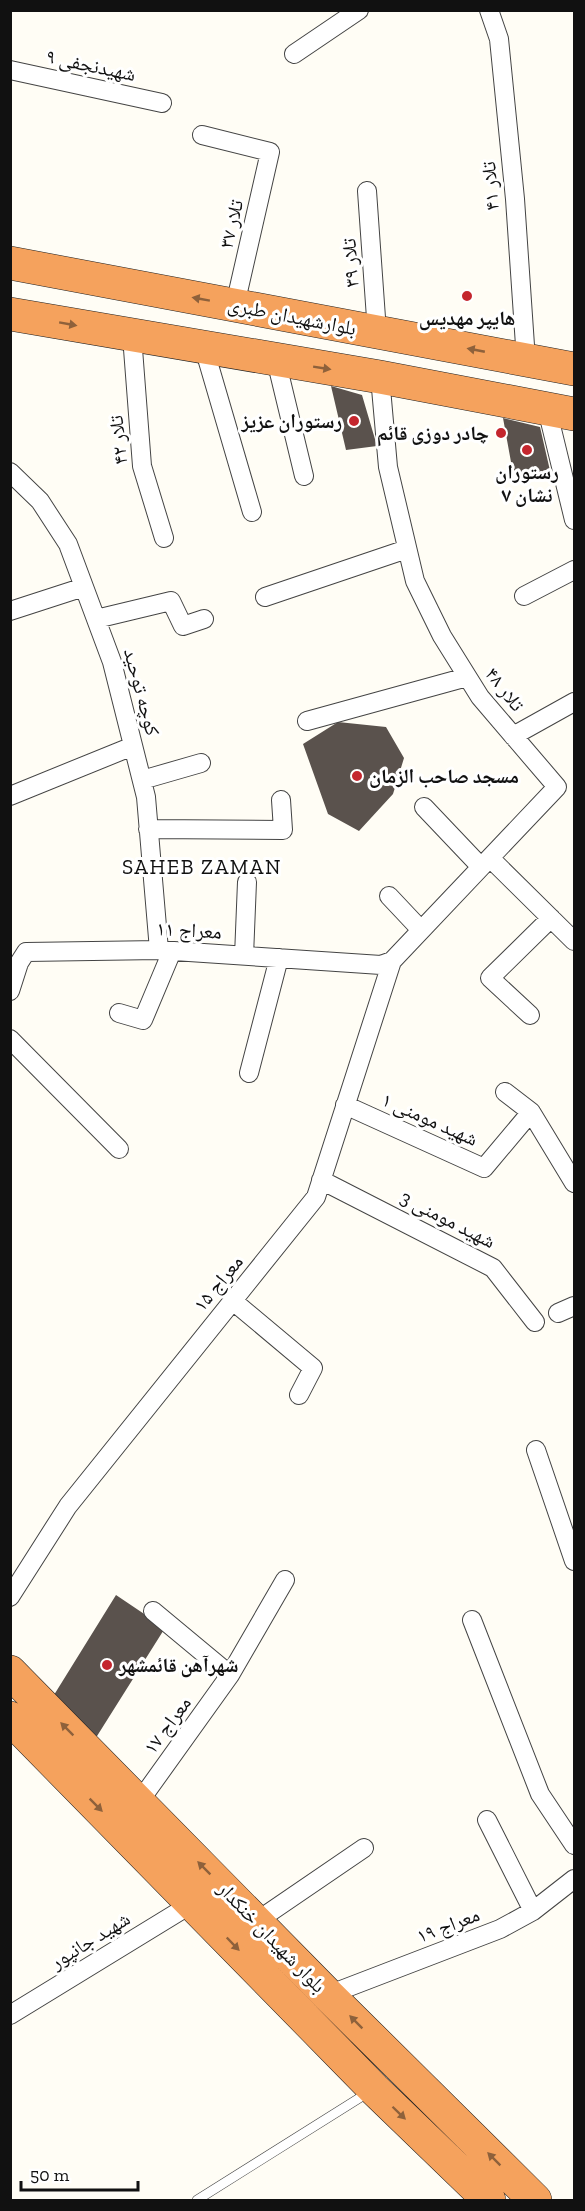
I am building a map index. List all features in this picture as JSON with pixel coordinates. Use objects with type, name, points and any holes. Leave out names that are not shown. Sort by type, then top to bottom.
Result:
[{"type":"highway","name":"بلوارشهیدان طبری","points":[[10,263],[574,369]]},
{"type":"highway","points":[[10,314],[380,377],[561,412]]},
{"type":"highway","name":"بلوار شهیدان خنکدار","points":[[10,1672],[328,1995],[535,2200]]},
{"type":"highway","name":"بلوار شهیدان خنکدار","points":[[10,1718],[374,2089],[489,2200]]},
{"type":"street","points":[[294,54],[359,10]]},
{"type":"street","name":"تلار ۴۱","points":[[489,10],[499,39],[526,360]]},
{"type":"street","name":"شهیدنجفی ۹","points":[[10,70],[162,103]]},
{"type":"street","name":"تلار ۳۷","points":[[202,135],[270,152],[235,305]]},
{"type":"street","name":"تلار ۳۹","points":[[367,191],[377,332]]},
{"type":"street","name":"تلار ۴۲","points":[[132,336],[142,466],[164,538]]},
{"type":"street","points":[[204,348],[252,512]]},
{"type":"street","points":[[276,360],[304,476]]},
{"type":"street","name":"تلار ۴۸","points":[[380,377],[388,467],[415,581],[442,636],[480,697],[557,787],[392,961]]},
{"type":"street","points":[[561,412],[574,520]]},
{"type":"street","name":"کوچه توحید","points":[[10,472],[40,501],[68,544],[112,663],[146,797],[148,829],[165,950]]},
{"type":"street","points":[[265,597],[407,549]]},
{"type":"street","points":[[524,596],[574,570]]},
{"type":"street","points":[[10,611],[84,587]]},
{"type":"street","points":[[96,619],[171,601],[183,626],[204,619]]},
{"type":"street","points":[[307,722],[468,677]]},
{"type":"street","points":[[513,736],[574,702]]},
{"type":"street","points":[[10,796],[133,746]]},
{"type":"street","points":[[142,780],[201,763]]},
{"type":"street","points":[[148,829],[283,830],[281,800]]},
{"type":"street","points":[[424,807],[574,942]]},
{"type":"street","points":[[244,956],[247,882]]},
{"type":"street","points":[[389,896],[421,930]]},
{"type":"street","points":[[530,1015],[490,978],[550,918]]},
{"type":"street","points":[[119,1013],[143,1020],[165,950]]},
{"type":"street","name":"معراج ۱۱","points":[[10,991],[19,963],[26,952],[165,950],[381,965],[392,961]]},
{"type":"street","points":[[249,1073],[279,958]]},
{"type":"street","name":"معراج ۱۵","points":[[10,1598],[68,1506],[316,1197],[392,961]]},
{"type":"street","points":[[10,1039],[119,1149]]},
{"type":"street","points":[[506,1092],[531,1112],[574,1183]]},
{"type":"street","name":"شهید مومنی ۱","points":[[345,1105],[484,1168],[531,1112]]},
{"type":"street","name":"شهید مومنی 3","points":[[321,1180],[493,1268],[535,1322]]},
{"type":"street","points":[[233,1300],[313,1368],[300,1395]]},
{"type":"street","points":[[536,1450],[574,1561]]},
{"type":"street","name":"معراج ۱۷","points":[[140,1802],[230,1675],[285,1580]]},
{"type":"street","points":[[153,1611],[230,1675]]},
{"type":"street","points":[[472,1620],[540,1794],[574,1845]]},
{"type":"street","points":[[487,1820],[532,1911]]},
{"type":"street","points":[[257,1922],[364,1848]]},
{"type":"street","name":"معراج ۱۹","points":[[328,1995],[500,1929],[532,1911],[574,1879]]},
{"type":"street","name":"شهید جانپور","points":[[10,2015],[193,1903]]},
{"type":"lane","points":[[197,2200],[374,2089]]},
{"type":"building","name":"رستوران عزیز","points":[[331,386],[362,395],[377,446],[346,450]]},
{"type":"building","name":"رستوران ۷ نشان","points":[[503,418],[540,427],[551,475],[513,473]]},
{"type":"building","name":"مسجد صاحب الزمان","points":[[338,722],[386,727],[404,758],[393,794],[359,831],[328,814],[303,744]]},
{"type":"building","name":"شهرآهن قائمشهر","points":[[116,1595],[165,1628],[92,1744],[49,1703]]},
{"type":"place","name":"هایپر مهدیس","points":[[467,296]]},
{"type":"place","name":"رستوران عزیز","points":[[354,421]]},
{"type":"place","name":"چادر دوزی قائم","points":[[501,433]]},
{"type":"place","name":"رستوران ۷ نشان","points":[[527,450]]},
{"type":"place","name":"مسجد صاحب الزمان","points":[[357,776]]},
{"type":"place","name":"شهرآهن قائمشهر","points":[[107,1665]]},
{"type":"district","name":"SAHEB ZAMAN","points":[[202,867]]}]
